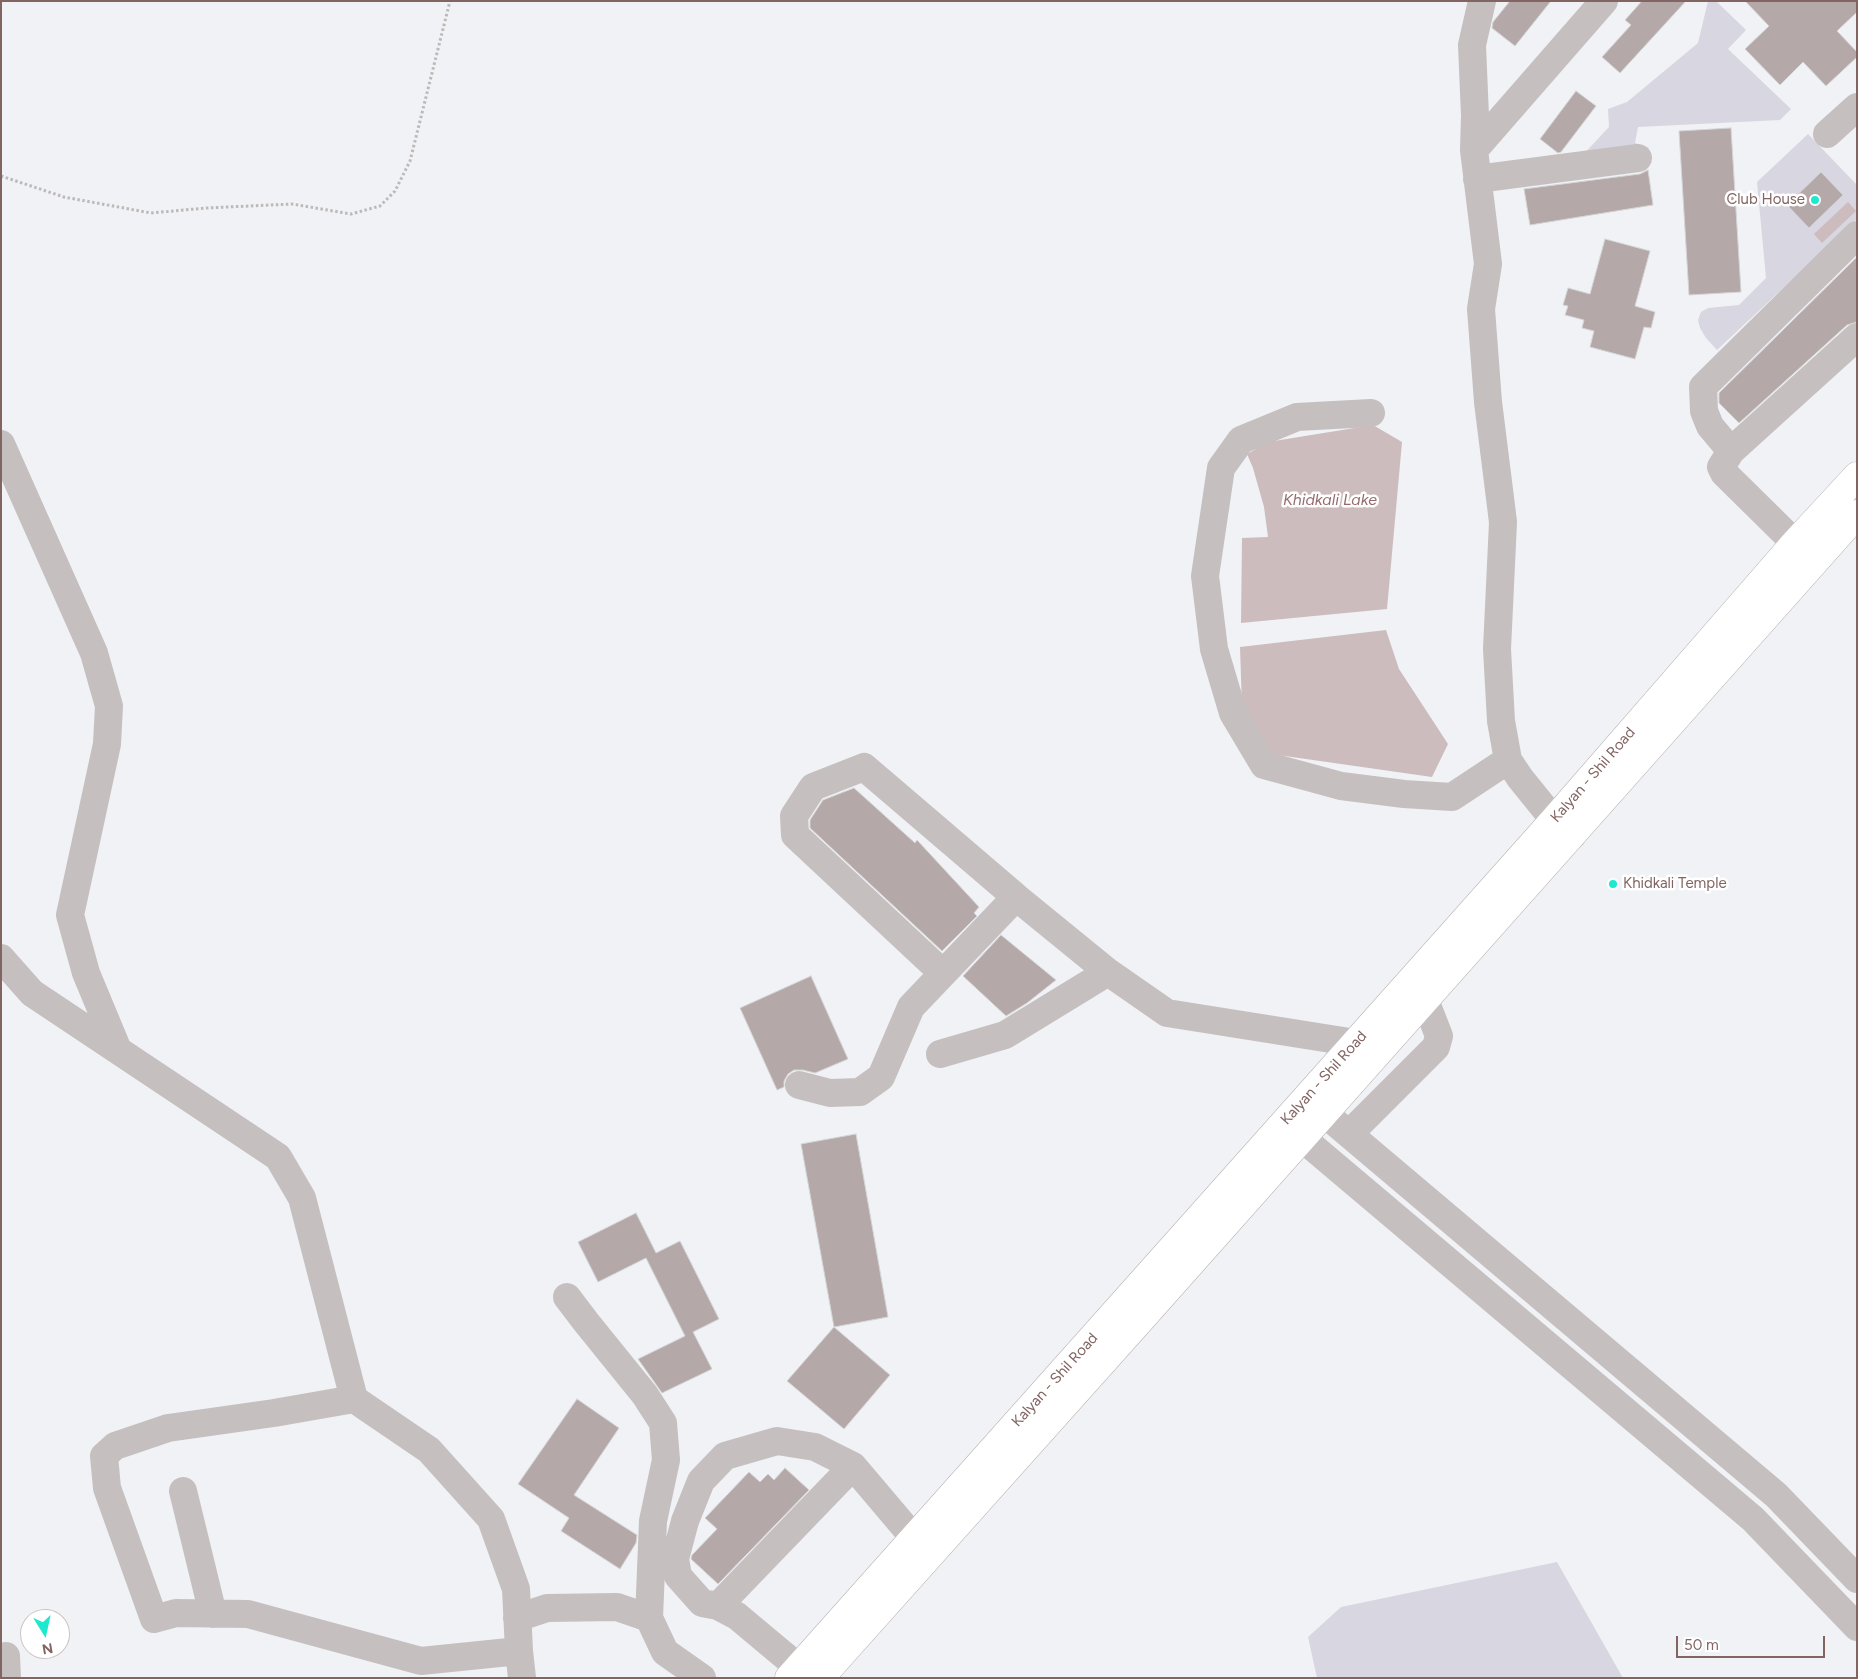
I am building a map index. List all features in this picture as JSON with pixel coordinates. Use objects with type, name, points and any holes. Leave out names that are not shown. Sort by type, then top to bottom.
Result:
[{"type":"main road","name":"Kalyan - Shil Road","points":[[803,1674],[1302,1138],[1425,1000],[1795,544],[1857,476]]},
{"type":"main road","name":"Kalyan - Shil Road","points":[[803,1674],[914,1538],[1356,1042],[1563,828],[1857,514]]},
{"type":"street","points":[[1482,1],[1472,45],[1475,116],[1474,150],[1488,264],[1480,309],[1488,402],[1502,522],[1497,650],[1501,721],[1508,760],[1520,778],[1563,828]]},
{"type":"street","points":[[1474,150],[1604,1]]},
{"type":"street","points":[[1827,134],[1857,107]]},
{"type":"street","points":[[1477,179],[1638,158]]},
{"type":"street","points":[[1731,451],[1710,426],[1704,411],[1703,387],[1857,235]]},
{"type":"street","points":[[1795,544],[1724,473],[1721,467],[1731,451],[1857,337]]},
{"type":"street","points":[[1371,413],[1298,417],[1241,440],[1221,468],[1205,576],[1214,649],[1233,713],[1264,766],[1341,786],[1404,794],[1452,797],[1508,760]]},
{"type":"street","points":[[1,444],[94,653],[109,706],[107,744],[70,915],[86,973],[118,1050]]},
{"type":"street","points":[[932,963],[795,835],[794,816],[813,787],[864,767],[1016,897],[1108,972],[1167,1013],[1356,1042]]},
{"type":"street","points":[[799,1085],[830,1093],[860,1092],[882,1077],[911,1007],[1016,897]]},
{"type":"street","points":[[1,958],[32,993],[278,1157],[302,1198],[354,1399],[429,1450],[491,1519],[516,1589],[522,1678]]},
{"type":"street","points":[[940,1054],[1005,1035],[1108,972]]},
{"type":"street","points":[[1349,1134],[1436,1047],[1439,1036],[1425,1000]]},
{"type":"street","points":[[1324,1114],[1776,1494],[1857,1579]]},
{"type":"street","points":[[1302,1138],[1754,1518],[1857,1627]]},
{"type":"street","points":[[568,1297],[645,1395],[663,1423],[666,1460],[652,1520],[649,1618],[665,1652],[702,1678]]},
{"type":"street","points":[[354,1399],[274,1413],[168,1428],[115,1446],[104,1456],[107,1488],[154,1619],[176,1614],[248,1614],[422,1669],[519,1651]]},
{"type":"street","points":[[803,1674],[737,1616],[718,1606],[702,1603],[678,1576],[675,1558],[685,1521],[701,1481],[726,1456],[777,1440],[816,1447],[853,1466],[914,1538]]},
{"type":"street","points":[[718,1606],[853,1466]]},
{"type":"street","points":[[183,1491],[213,1614]]},
{"type":"street","points":[[1754,1518],[1776,1494]]},
{"type":"street","points":[[517,1618],[547,1608],[617,1607],[649,1618]]},
{"type":"path","points":[[1,176],[64,197],[151,213],[292,204],[351,214],[380,206],[395,191],[410,161],[450,1]]},
{"type":"shaded area","points":[[1708,1],[1716,1],[1746,30],[1728,49],[1791,109],[1780,120],[1638,127],[1635,143],[1650,148],[1579,159],[1609,127],[1608,109],[1627,102],[1698,43]]},
{"type":"shaded area","points":[[1808,134],[1857,185],[1857,219],[1717,350],[1700,328],[1698,320],[1701,312],[1708,308],[1739,305],[1766,278],[1757,182]]},
{"type":"shaded area","points":[[1557,1562],[1623,1678],[1317,1678],[1308,1637],[1341,1607]]},
{"type":"water","points":[[1848,202],[1856,211],[1822,243],[1814,234]]},
{"type":"water","name":"Khidkali Lake","points":[[1373,425],[1402,442],[1387,609],[1241,623],[1242,538],[1268,537],[1264,507],[1247,454],[1268,442]]},
{"type":"water","points":[[1386,630],[1399,669],[1448,744],[1432,777],[1271,754],[1242,708],[1240,647]]},
{"type":"building","points":[[1510,1],[1551,1],[1515,46],[1492,28],[1493,22]]},
{"type":"building","points":[[1642,1],[1686,1],[1620,73],[1602,57],[1631,25],[1625,20]]},
{"type":"building","points":[[1745,1],[1857,1],[1857,12],[1837,31],[1857,52],[1857,57],[1826,86],[1803,62],[1780,85],[1745,49],[1769,26]]},
{"type":"building","points":[[1576,91],[1596,106],[1561,152],[1558,153],[1540,139]]},
{"type":"building","points":[[1731,128],[1741,292],[1689,295],[1679,131]]},
{"type":"building","points":[[1648,170],[1653,205],[1530,225],[1524,189],[1640,174]]},
{"type":"building","name":"Club House","points":[[1821,172],[1843,195],[1809,228],[1787,205]]},
{"type":"building","points":[[1605,239],[1650,251],[1635,306],[1655,312],[1651,328],[1644,327],[1635,359],[1590,347],[1594,331],[1582,328],[1584,320],[1565,315],[1568,306],[1563,305],[1568,288],[1590,294]]},
{"type":"building","points":[[1857,257],[1857,322],[1847,325],[1739,423],[1719,403],[1719,393]]},
{"type":"building","points":[[854,788],[915,843],[917,840],[979,907],[974,913],[977,916],[942,951],[810,828],[810,820],[823,800]]},
{"type":"building","points":[[1001,935],[1056,980],[1027,1003],[1006,1016],[963,976]]},
{"type":"building","points":[[811,976],[848,1059],[815,1073],[794,1070],[788,1074],[784,1081],[784,1087],[777,1090],[740,1008]]},
{"type":"building","points":[[856,1134],[888,1317],[834,1327],[801,1144]]},
{"type":"building","points":[[636,1213],[656,1253],[680,1241],[719,1319],[693,1332],[712,1369],[662,1393],[638,1359],[685,1336],[646,1258],[598,1282],[578,1242]]},
{"type":"building","points":[[834,1327],[890,1375],[844,1429],[787,1381]]},
{"type":"building","points":[[577,1399],[619,1428],[574,1495],[637,1535],[636,1543],[620,1569],[561,1531],[569,1518],[518,1484]]},
{"type":"building","points":[[785,1468],[809,1490],[718,1584],[691,1559],[692,1555],[717,1529],[705,1518],[749,1472],[760,1482],[768,1474],[774,1480]]},
{"type":"place","name":"Club House","points":[[1815,200]]},
{"type":"place","name":"Khidkali Temple","points":[[1613,884]]}]
